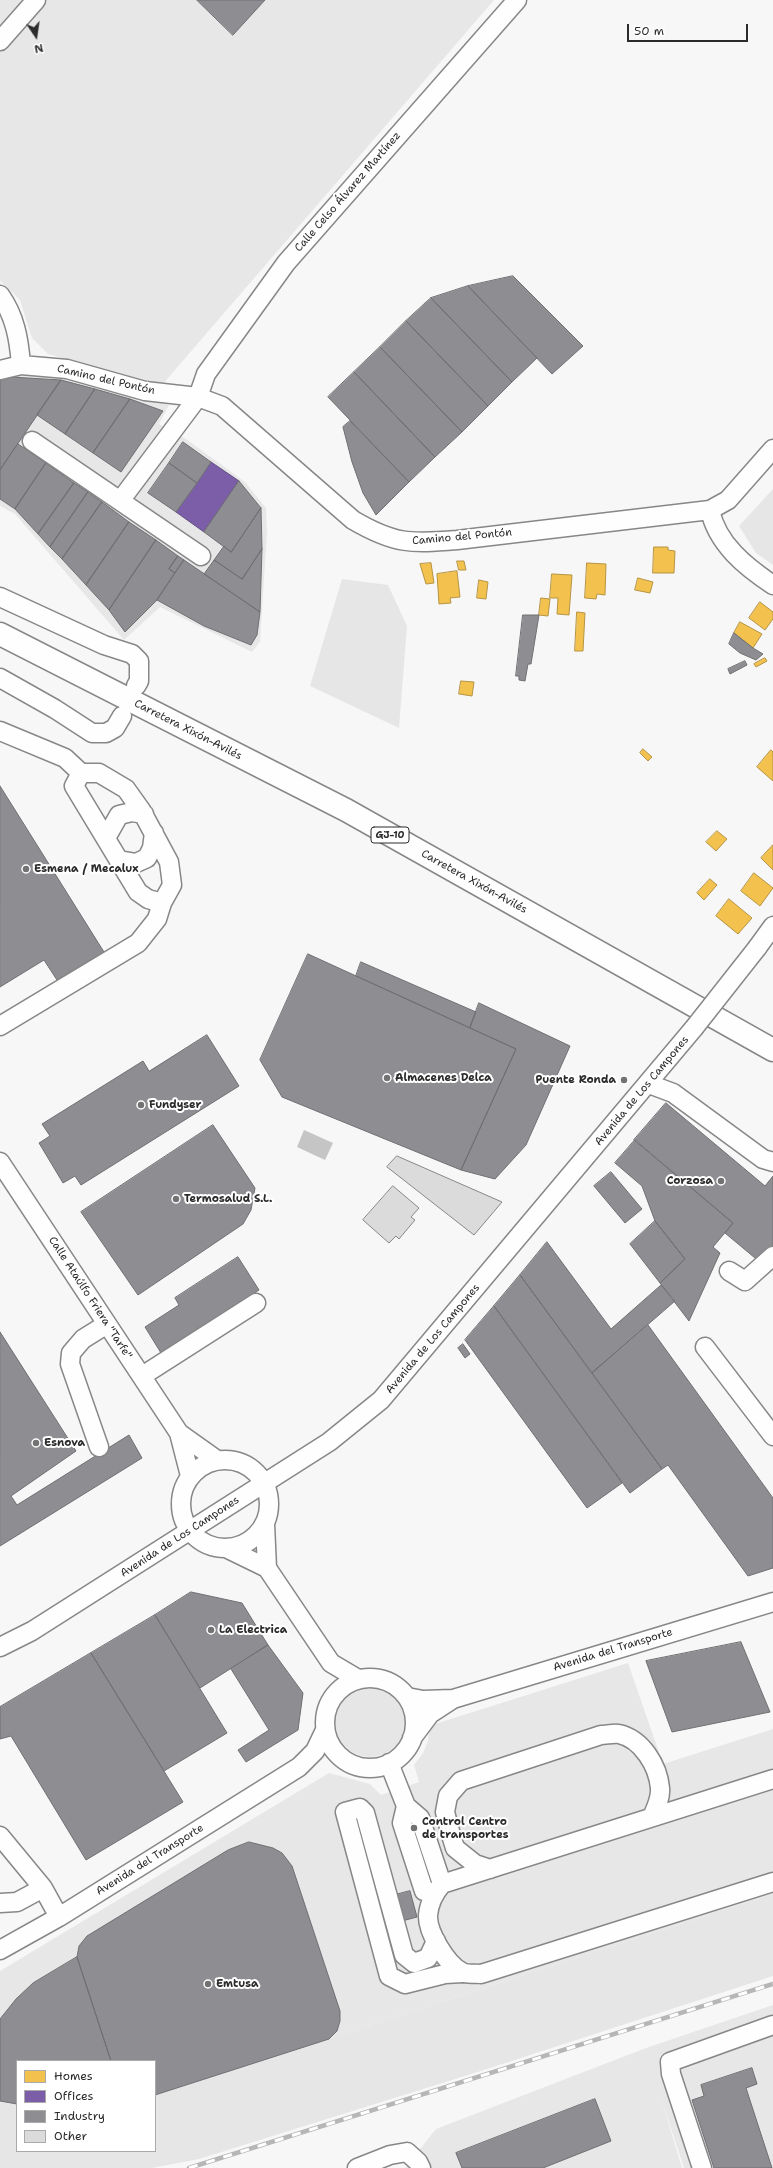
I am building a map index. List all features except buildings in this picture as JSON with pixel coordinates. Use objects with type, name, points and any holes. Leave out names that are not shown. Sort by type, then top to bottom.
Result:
[{"type":"highway","name":"Carretera Xixón-Avilés","points":[[0,634],[346,810],[773,1050]]},
{"type":"street","points":[[0,41],[36,0]]},
{"type":"street","name":"Calle Celso Álvarez Martínez","points":[[120,501],[198,397],[206,374],[286,262],[517,0]]},
{"type":"street","points":[[0,295],[10,309],[17,332],[21,364],[0,370]]},
{"type":"street","name":"Camino del Pontón","points":[[21,364],[67,369],[145,391],[198,397],[222,406],[352,520],[376,534],[402,542],[457,540],[710,510]]},
{"type":"street","points":[[32,441],[202,556]]},
{"type":"street","points":[[773,449],[728,500],[710,510],[713,525],[725,545],[773,586]]},
{"type":"street","points":[[0,597],[104,645],[132,654],[139,661],[139,681],[136,686]]},
{"type":"street","points":[[0,678],[55,709],[92,733],[106,733],[115,728],[122,716]]},
{"type":"street","points":[[0,731],[65,758],[82,773],[99,773],[126,789],[144,814],[169,862],[172,885],[162,903],[157,920],[138,943],[0,1026]]},
{"type":"street","points":[[82,773],[74,786],[138,892],[148,899],[162,903]]},
{"type":"street","points":[[106,838],[119,815],[132,812],[144,814]]},
{"type":"street","points":[[119,860],[136,863],[147,858],[152,848],[154,833]]},
{"type":"street","name":"Avenida de Los Campones","points":[[0,1647],[32,1631],[329,1442],[381,1400],[649,1084],[773,926]]},
{"type":"street","points":[[649,1084],[673,1093],[763,1159],[773,1162]]},
{"type":"street","name":"Calle Ataúlfo Friera \"Tarfe\"","points":[[0,1162],[179,1433],[190,1476]]},
{"type":"street","points":[[728,1271],[745,1281],[773,1256]]},
{"type":"street","points":[[142,1376],[256,1303]]},
{"type":"street","points":[[99,1447],[70,1364],[71,1353],[83,1339],[107,1324]]},
{"type":"street","points":[[705,1347],[773,1436]]},
{"type":"street","name":"Calle Ataúlfo Friera \"Tarfe\"","points":[[179,1433],[217,1460]]},
{"type":"street","points":[[267,1568],[265,1524],[269,1510],[269,1496],[264,1482],[256,1471],[244,1464],[231,1460],[217,1460],[207,1463],[190,1476],[183,1489],[180,1503],[182,1518],[189,1531],[200,1541],[213,1547],[228,1549],[267,1568],[331,1663],[358,1680]]},
{"type":"street","points":[[228,1549],[243,1545],[255,1537],[265,1524]]},
{"type":"street","name":"Avenida del Transporte","points":[[453,1699],[773,1602]]},
{"type":"street","points":[[331,1663],[333,1696],[325,1718],[325,1730],[334,1750],[341,1757],[352,1764],[364,1767],[377,1767],[389,1763],[406,1748],[430,1714],[453,1699]]},
{"type":"street","points":[[333,1696],[344,1686],[358,1680],[371,1678],[385,1680],[397,1687],[407,1697],[413,1710],[415,1724],[412,1738]]},
{"type":"street","points":[[407,1697],[423,1700],[453,1699]]},
{"type":"street","points":[[299,1767],[315,1751],[325,1730]]},
{"type":"street","points":[[490,1869],[475,1864],[455,1848],[445,1812],[448,1796],[461,1781],[601,1735],[620,1734],[638,1744],[648,1755],[660,1788],[658,1804],[652,1817]]},
{"type":"street","points":[[299,1767],[341,1757]]},
{"type":"street","points":[[389,1763],[406,1806],[402,1823],[424,1891],[438,1888],[490,1869],[773,1779]]},
{"type":"street","name":"Avenida del Transporte","points":[[0,1950],[59,1916],[299,1767]]},
{"type":"street","points":[[436,1941],[428,1958],[414,1963],[404,1955],[365,1813],[360,1808],[345,1812],[389,1976],[405,1984],[445,1974],[481,1974],[773,1882]]},
{"type":"street","points":[[0,1836],[43,1888],[59,1916]]},
{"type":"street","points":[[0,1903],[17,1902],[43,1888]]},
{"type":"street","points":[[438,1888],[428,1915],[436,1941],[449,1963],[463,1973]]},
{"type":"street","points":[[702,2168],[671,2074],[670,2062],[773,2025]]},
{"type":"street","points":[[358,2168],[390,2154],[407,2152],[418,2162],[421,2168]]},
{"type":"shaded area","points":[[0,0],[494,0],[162,385],[48,354],[32,338],[20,300],[0,281]]},
{"type":"shaded area","points":[[19,374],[64,378],[169,405],[159,424],[186,439],[245,482],[266,508],[267,532],[260,642],[252,652],[160,607],[124,640],[15,514],[0,506],[0,376]]},
{"type":"shaded area","points":[[773,489],[773,565],[756,553],[739,526]]},
{"type":"shaded area","points":[[342,579],[388,585],[407,626],[399,728],[310,686]]},
{"type":"shaded area","points":[[304,1130],[333,1143],[325,1160],[297,1147]]},
{"type":"shaded area","points":[[628,1663],[663,1764],[773,1729],[773,1894],[156,2095],[156,2060],[16,2060],[16,2104],[0,2101],[0,1971],[329,1773],[370,1784],[381,1795],[419,1782],[414,1765],[423,1753],[428,1741],[429,1730],[435,1724]]},
{"type":"shaded area","points":[[363,1687],[377,1687],[390,1693],[399,1702],[403,1708],[405,1722],[403,1736],[395,1747],[384,1755],[377,1757],[363,1757],[356,1755],[345,1747],[337,1736],[335,1729],[335,1715],[337,1708],[345,1697],[356,1689]]},
{"type":"shaded area","points":[[773,1894],[773,1976],[484,2070],[199,2159],[152,2168],[0,2168],[0,2101],[16,2104],[16,2152],[156,2152],[156,2095]]},
{"type":"shaded area","points":[[773,2005],[773,2168],[684,2168],[661,2098],[682,2168],[405,2168],[436,2129],[646,2048]]},
{"type":"railway","points":[[189,2168],[773,1984]]},
{"type":"place","name":"Esmena / Mecalux","points":[[26,869]]},
{"type":"place","name":"Almacenes Delca","points":[[387,1078]]},
{"type":"place","name":"Puente Ronda","points":[[624,1080]]},
{"type":"place","name":"Fundyser","points":[[141,1105]]},
{"type":"place","name":"Corzosa","points":[[721,1181]]},
{"type":"place","name":"Termosalud S.L.","points":[[176,1199]]},
{"type":"place","name":"Esnova","points":[[36,1443]]},
{"type":"place","name":"La Electrica","points":[[211,1630]]},
{"type":"place","name":"Control Centro de transportes","points":[[414,1828]]},
{"type":"place","name":"Emtusa","points":[[208,1984]]}]
